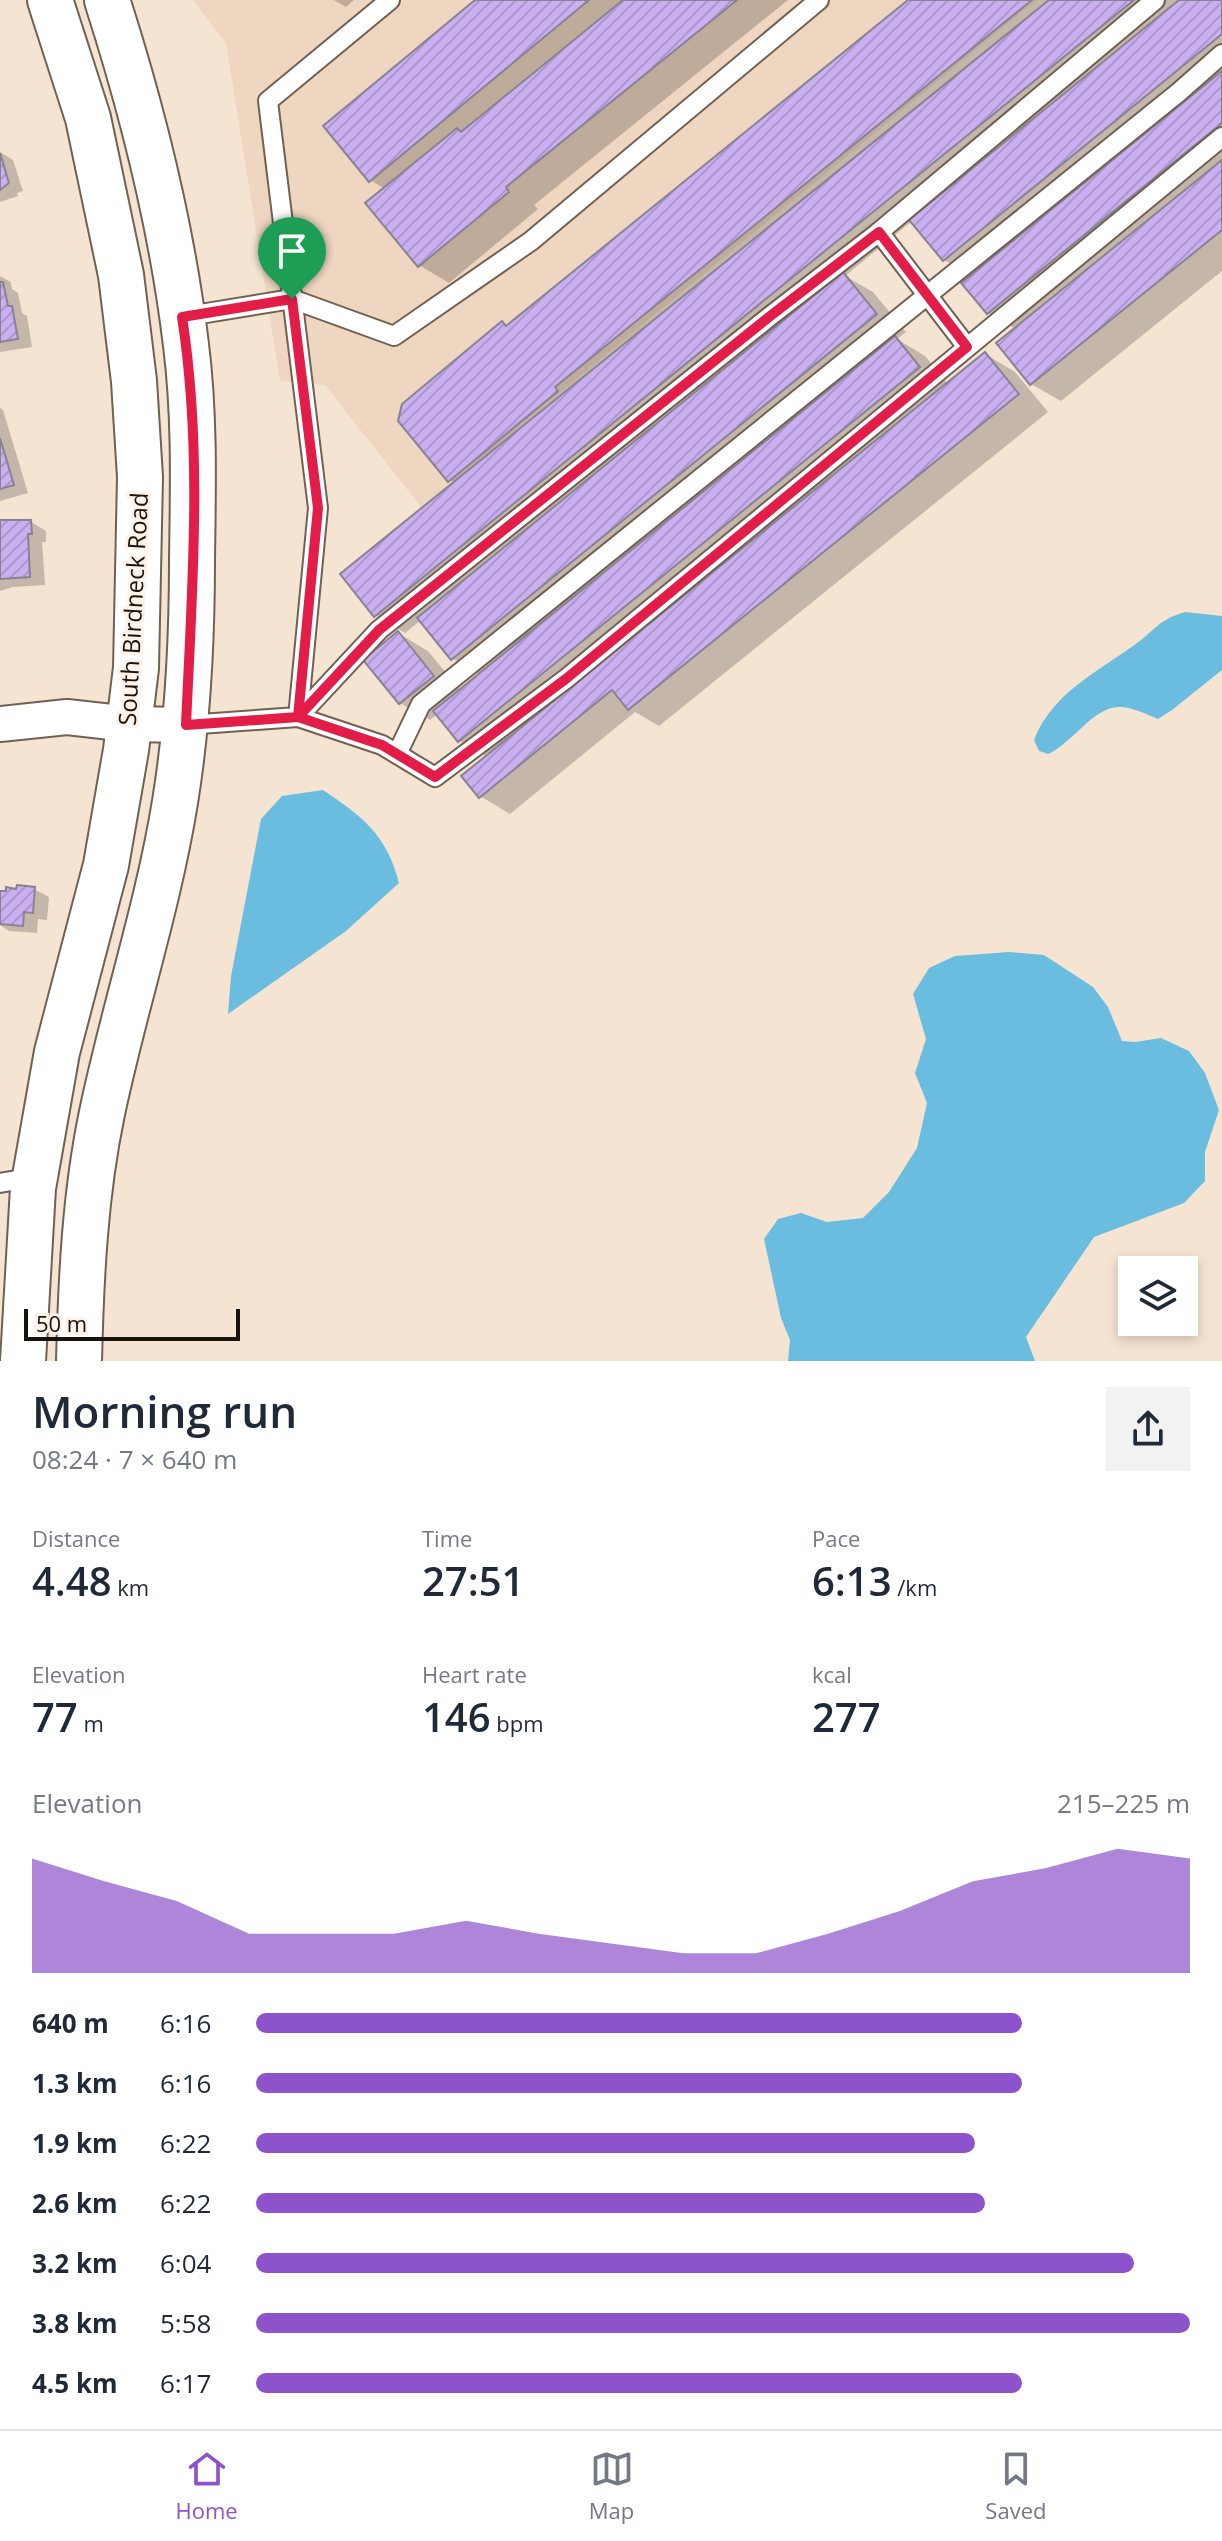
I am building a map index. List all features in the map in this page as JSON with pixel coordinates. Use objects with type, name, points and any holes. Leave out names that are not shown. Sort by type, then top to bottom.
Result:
[{"type":"main road","name":"South Birdneck Road","points":[[23,1361],[18,1180],[57,1052],[106,865],[119,800],[136,668],[140,493],[134,381],[121,275],[91,133],[50,0]]},
{"type":"main road","points":[[79,1361],[84,1250],[102,1113],[153,911],[175,804],[186,725],[192,587],[191,404],[182,317],[160,195],[131,79],[107,0]]},
{"type":"street","points":[[0,724],[67,717],[129,724],[186,725]]},
{"type":"lane","points":[[298,717],[318,508],[268,101],[390,0]]},
{"type":"lane","points":[[182,317],[292,299],[394,336],[531,241],[819,0]]},
{"type":"lane","points":[[298,717],[379,630],[879,232],[1155,0]]},
{"type":"lane","points":[[397,754],[421,704],[1179,92],[1222,54]]},
{"type":"lane","points":[[186,725],[298,717],[382,745],[435,777],[567,678],[1222,137]]},
{"type":"lane","points":[[879,232],[967,347]]},
{"type":"shaded area","points":[[193,0],[1036,0],[421,507],[325,385],[280,381],[226,43]]},
{"type":"water","points":[[1185,612],[1222,616],[1222,670],[1158,719],[1131,709],[1111,708],[1092,718],[1057,749],[1048,754],[1039,751],[1034,740],[1051,710],[1063,698],[1162,622]]},
{"type":"water","points":[[323,790],[361,818],[380,839],[399,883],[346,931],[228,1014],[231,976],[261,819],[282,796]]},
{"type":"water","points":[[1009,952],[1044,955],[1093,987],[1108,1007],[1122,1041],[1161,1038],[1189,1051],[1205,1073],[1219,1110],[1205,1152],[1205,1181],[1184,1203],[1094,1237],[1026,1337],[1035,1361],[788,1361],[790,1340],[781,1318],[764,1239],[778,1219],[801,1213],[827,1222],[863,1218],[889,1192],[917,1148],[927,1103],[915,1073],[926,1039],[913,994],[929,968],[955,956]]},
{"type":"building","points":[[475,0],[589,0],[369,182],[323,126]]},
{"type":"building","points":[[623,0],[737,0],[506,187],[509,192],[418,267],[365,203],[457,128],[461,132]]},
{"type":"building","points":[[908,0],[1032,0],[555,387],[558,391],[448,482],[398,421],[402,404],[502,321],[506,326]]},
{"type":"building","points":[[1049,0],[1134,0],[374,617],[340,574]]},
{"type":"building","points":[[1179,0],[1222,0],[1222,34],[943,261],[909,220]]},
{"type":"building","points":[[1222,71],[1222,123],[987,314],[961,283]]},
{"type":"building","points":[[0,153],[9,183],[0,190]]},
{"type":"building","points":[[1222,160],[1222,230],[1030,385],[996,343]]},
{"type":"building","points":[[843,272],[877,314],[451,660],[417,618]]},
{"type":"building","points":[[0,282],[3,282],[8,306],[12,306],[18,339],[0,342]]},
{"type":"building","points":[[895,336],[920,367],[458,742],[433,711]]},
{"type":"building","points":[[985,352],[1019,394],[628,710],[612,690],[479,798],[461,776]]},
{"type":"building","points":[[0,438],[14,485],[0,489]]},
{"type":"building","points":[[0,520],[31,520],[32,534],[28,534],[30,577],[0,579]]},
{"type":"building","points":[[398,631],[434,676],[399,704],[363,660]]},
{"type":"building","points":[[17,885],[35,887],[33,913],[24,912],[23,926],[0,924],[0,891],[6,891],[6,887],[16,889]]},
{"type":"route","points":[[292,299],[182,317],[191,404],[193,472],[186,725],[298,717],[379,630],[879,232],[967,347],[567,678],[435,777],[382,745],[298,717],[318,508],[292,299]]}]
